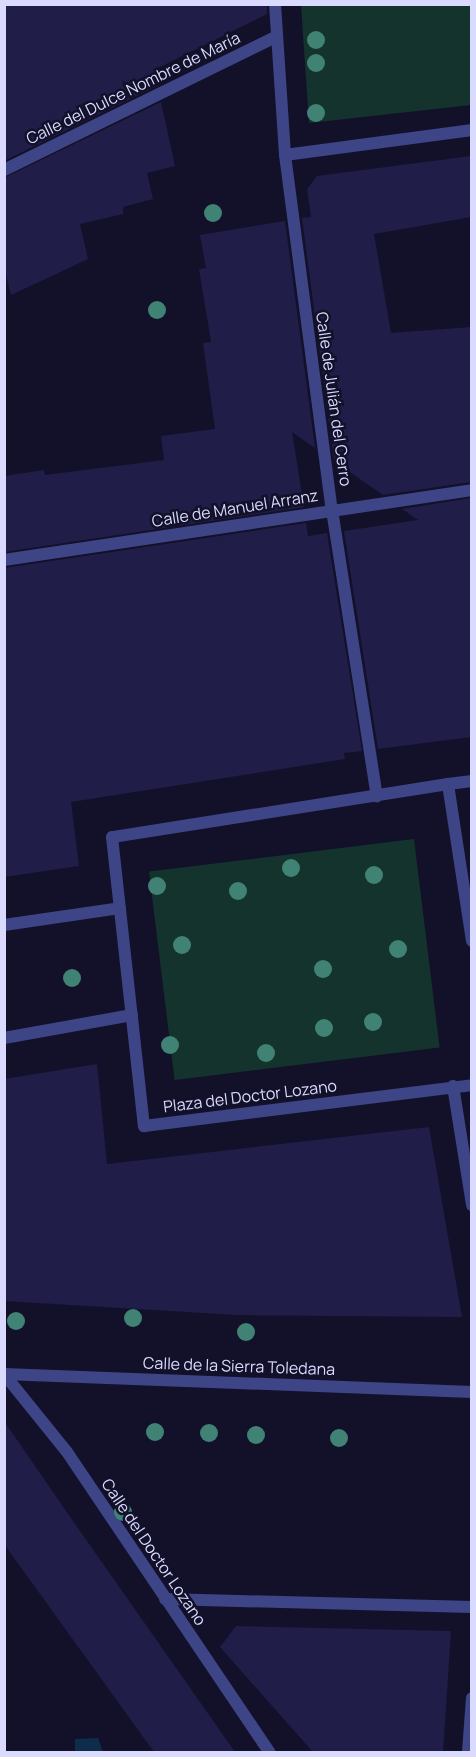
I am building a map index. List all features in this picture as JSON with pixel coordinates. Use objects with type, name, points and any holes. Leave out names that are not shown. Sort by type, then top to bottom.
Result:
[{"type":"street","name":"Calle de Julián del Cerro","points":[[276,4],[285,155],[332,510],[377,796]]},
{"type":"street","name":"Calle del Dulce Nombre de María","points":[[4,170],[277,36]]},
{"type":"street","points":[[285,155],[471,130]]},
{"type":"street","name":"Calle de Manuel Arranz","points":[[4,560],[471,490]]},
{"type":"street","name":"Plaza del Doctor Lozano","points":[[471,781],[112,837],[144,1126],[471,1085]]},
{"type":"street","points":[[448,784],[471,940]]},
{"type":"street","points":[[4,925],[120,908]]},
{"type":"street","points":[[4,1038],[132,1015]]},
{"type":"street","points":[[453,1086],[471,1205]]},
{"type":"street","name":"Calle de la Sierra Toledana","points":[[4,1374],[471,1392]]},
{"type":"street","name":"Calle del Doctor Lozano","points":[[4,1374],[67,1452],[269,1752]]},
{"type":"street","points":[[165,1599],[471,1607]]},
{"type":"street","points":[[468,1752],[471,1698]]},
{"type":"green space","points":[[301,5],[471,5],[471,105],[309,123]]},
{"type":"green space","points":[[414,839],[440,1047],[175,1080],[149,872]]},
{"type":"water","points":[[98,1738],[103,1752],[75,1752],[75,1739]]},
{"type":"building","points":[[4,4],[267,4],[267,14],[154,70],[157,86],[4,161]]},
{"type":"building","points":[[161,102],[175,166],[147,173],[153,199],[123,207],[123,214],[80,224],[88,259],[11,295],[4,267],[4,178]]},
{"type":"building","points":[[471,156],[471,217],[374,234],[391,333],[471,327],[471,482],[383,495],[334,461],[302,218],[311,217],[307,189],[317,176]]},
{"type":"building","points":[[285,221],[315,448],[292,432],[304,507],[4,552],[4,476],[44,470],[45,475],[164,460],[161,436],[215,429],[203,343],[211,342],[199,269],[206,268],[200,235]]},
{"type":"building","points":[[471,498],[471,737],[378,749],[344,531],[418,520],[402,509]]},
{"type":"building","points":[[306,523],[308,536],[327,533],[362,751],[344,753],[345,759],[71,802],[79,866],[4,877],[4,568]]},
{"type":"building","points":[[97,1064],[107,1164],[429,1127],[462,1317],[237,1315],[4,1301],[4,1079]]},
{"type":"building","points":[[4,1421],[235,1752],[154,1752],[4,1544]]},
{"type":"building","points":[[236,1626],[451,1631],[443,1752],[313,1752],[220,1647]]}]
